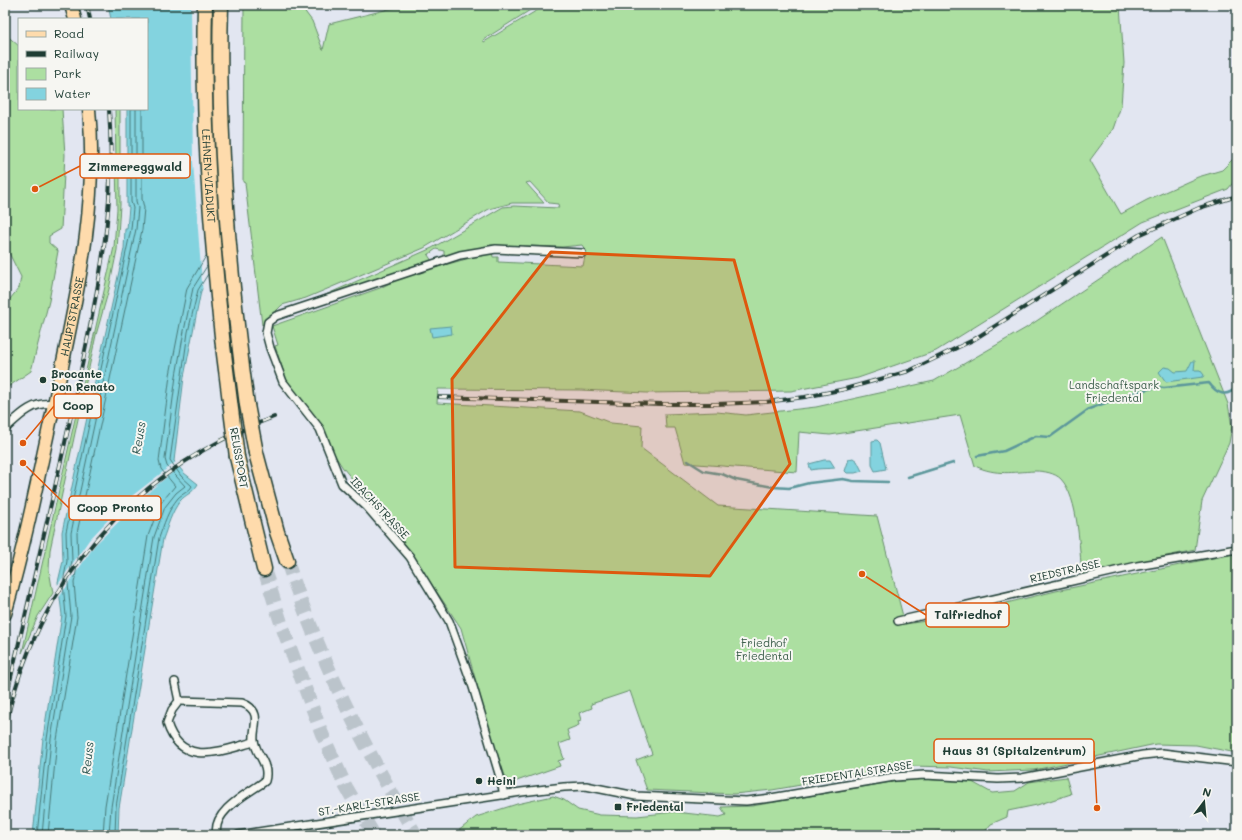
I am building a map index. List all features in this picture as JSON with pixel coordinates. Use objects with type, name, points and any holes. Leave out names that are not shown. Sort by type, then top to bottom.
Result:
[{"type":"highway","name":"LEHNEN-VIADUKT","points":[[205,5],[204,86],[214,248],[223,346]]},
{"type":"highway","points":[[221,5],[220,32],[224,161],[228,234],[237,333],[247,405],[256,453],[286,561]]},
{"type":"highway","name":"REUSSPORT","points":[[223,346],[237,457],[264,569]]},
{"type":"main road","points":[[71,5],[75,18]]},
{"type":"main road","name":"HAUPTSTRASSE","points":[[5,614],[34,506],[86,244],[91,187],[89,110]]},
{"type":"street","name":"IBACHSTRASSE","points":[[504,795],[473,687],[449,621],[410,557],[382,524],[340,480],[320,429],[283,382],[270,348],[266,326],[270,320],[276,316],[460,256],[496,249],[582,253]]},
{"type":"street","points":[[5,429],[27,410],[42,403],[54,404]]},
{"type":"street","name":"RIEDSTRASSE","points":[[898,621],[1136,566],[1237,549]]},
{"type":"street","points":[[175,682],[179,701],[172,710],[167,723],[171,736],[180,746],[191,752],[203,754],[217,752],[254,742]]},
{"type":"street","points":[[179,701],[242,703],[250,706],[256,716],[254,742],[267,773],[265,781],[223,812],[217,823],[217,835]]},
{"type":"street","name":"FRIEDENTALSTRASSE","points":[[504,795],[586,786],[636,796],[746,801],[894,777],[925,774],[998,779],[1022,778],[1143,755],[1162,753],[1237,762]]},
{"type":"street","name":"ST.-KARLI-STRASSE","points":[[238,835],[274,832],[504,795]]},
{"type":"highlighted area","points":[[551,252],[734,260],[790,464],[710,576],[455,567],[452,379]]},
{"type":"green space","name":"Friedhof Friedental","points":[[244,5],[300,5],[312,21],[323,50],[329,24],[397,7],[398,5],[538,5],[483,40],[484,42],[546,5],[1120,5],[1124,63],[1121,106],[1113,129],[1090,160],[1121,214],[1147,200],[1198,177],[1222,170],[1237,155],[1237,178],[1228,189],[1143,222],[936,351],[858,378],[791,391],[647,393],[580,390],[438,389],[437,403],[580,411],[611,423],[642,426],[641,448],[718,506],[877,516],[905,624],[940,619],[1056,591],[1237,553],[1237,753],[1196,745],[1156,744],[1034,770],[988,772],[951,767],[911,766],[772,790],[734,794],[647,790],[636,760],[652,754],[630,691],[591,704],[592,708],[579,713],[581,720],[578,721],[579,725],[567,730],[570,740],[559,744],[564,759],[558,761],[560,766],[508,784],[492,739],[461,628],[396,531],[343,468],[287,382],[275,346],[278,345],[272,326],[380,288],[404,276],[492,252],[493,257],[498,257],[498,262],[583,266],[586,251],[582,245],[562,247],[490,245],[444,257],[444,251],[436,249],[428,255],[432,261],[314,300],[432,248],[503,207],[559,208],[558,204],[549,203],[530,182],[526,183],[544,203],[512,203],[489,209],[424,248],[306,298],[282,305],[262,325],[245,183],[243,182]]},
{"type":"green space","points":[[5,34],[18,45],[18,110],[62,110],[65,155],[61,229],[49,236],[49,243],[58,251],[49,301],[31,371],[5,389],[5,305],[19,288],[21,277],[6,247],[9,121],[5,120]]},
{"type":"green space","points":[[115,110],[120,110],[120,205],[117,250],[109,289],[96,335],[50,550],[49,570],[53,593],[38,616],[22,653],[114,247],[117,209]]},
{"type":"green space","name":"Landschaftspark Friedental","points":[[1162,237],[1228,404],[1232,426],[1229,443],[1202,501],[1195,550],[1082,574],[1075,511],[1067,488],[1061,479],[1053,474],[1042,471],[998,472],[975,466],[960,415],[830,435],[799,432],[797,472],[685,463],[675,428],[666,428],[665,414],[717,412],[746,415],[816,407],[934,381],[1026,328]]},
{"type":"green space","points":[[1066,777],[1071,794],[1037,805],[1008,811],[1007,817],[991,824],[982,835],[947,835],[946,833],[938,831],[924,835],[453,835],[476,817],[517,804],[553,796],[564,800],[578,810],[600,815],[637,816],[675,812],[720,817],[726,815],[721,807],[752,806],[891,782],[921,779],[972,782],[992,793],[1015,791],[1029,782]]},
{"type":"water","name":"Reuss","points":[[108,5],[219,5],[222,260],[201,291],[184,377],[174,461],[184,473],[198,484],[194,490],[180,501],[174,510],[163,539],[119,808],[118,835],[33,835],[43,738],[62,615],[58,582],[63,561],[62,532],[124,249],[125,229],[127,229],[129,207],[127,206],[127,110],[148,110],[148,18],[111,18]]},
{"type":"water","points":[[451,326],[452,334],[432,337],[430,328]]},
{"type":"water","points":[[1192,361],[1195,361],[1194,370],[1200,370],[1204,375],[1203,377],[1166,382],[1159,372],[1164,367],[1170,368],[1175,372],[1187,371]]},
{"type":"water","points":[[877,440],[880,443],[886,469],[875,471],[872,465],[872,441]]},
{"type":"water","points":[[853,458],[857,461],[862,471],[847,473],[845,471],[849,459]]},
{"type":"water","points":[[830,460],[835,468],[811,470],[809,464]]},
{"type":"pier","points":[[191,5],[221,5],[223,11],[231,131],[224,260],[203,296],[193,162]]},
{"type":"pier","points":[[177,461],[181,466],[152,489],[95,545],[58,599],[57,586],[89,540],[128,499]]},
{"type":"waterway","points":[[977,456],[1004,451],[1036,436],[1050,437],[1089,409],[1132,393],[1157,387],[1164,388],[1209,383],[1215,390],[1222,393],[1229,393],[1237,387]]},
{"type":"waterway","points":[[688,461],[704,471],[722,474],[736,480],[773,487],[789,488],[809,483],[843,479],[853,481],[888,482]]},
{"type":"waterway","points":[[908,477],[953,463]]},
{"type":"tunnel","points":[[287,561],[313,632],[344,702],[378,769],[416,835]]},
{"type":"tunnel","points":[[264,569],[283,629],[322,734],[346,787],[374,835]]},
{"type":"railway","points":[[87,5],[90,18]]},
{"type":"railway","points":[[5,703],[65,444],[96,296],[107,223],[110,186],[111,148],[109,110]]},
{"type":"railway","points":[[439,397],[662,404],[716,404],[766,402],[805,397],[845,389],[909,371],[973,340],[1139,235],[1199,208],[1237,196]]},
{"type":"railway","points":[[5,727],[20,674],[41,624],[67,578],[99,537],[135,500],[177,467],[223,440],[274,417]]},
{"type":"place","name":"Zimmereggwald","points":[[35,189]]},
{"type":"place","name":"Brocante Don Renato","points":[[43,380]]},
{"type":"place","name":"Coop","points":[[23,443]]},
{"type":"place","name":"Coop Pronto","points":[[23,463]]},
{"type":"place","name":"Talfriedhof","points":[[862,574]]},
{"type":"place","name":"Heini","points":[[479,781]]},
{"type":"place","name":"Friedental","points":[[618,807]]},
{"type":"place","name":"Haus 31 (Spitalzentrum)","points":[[1097,808]]}]
